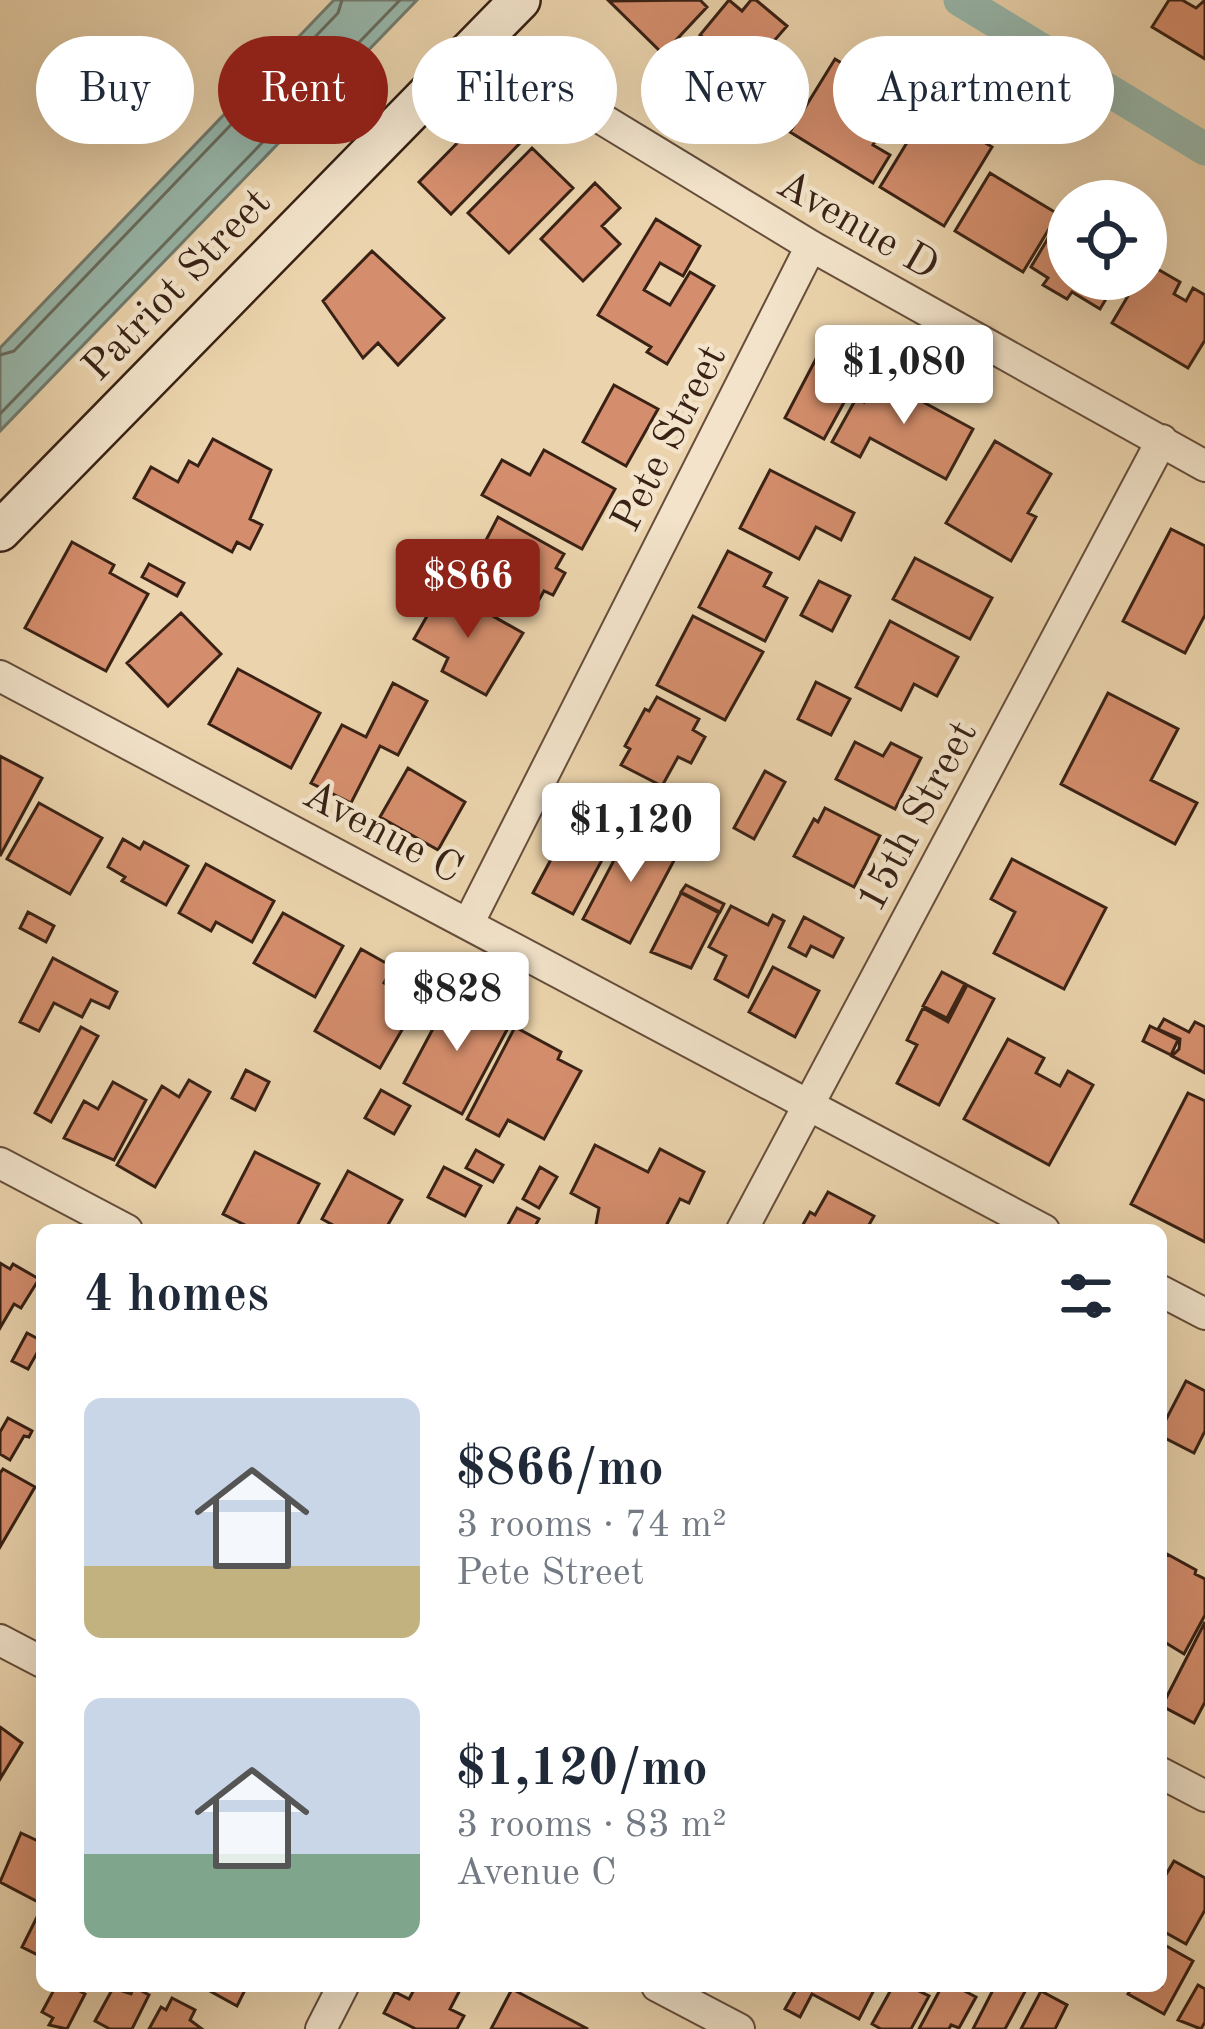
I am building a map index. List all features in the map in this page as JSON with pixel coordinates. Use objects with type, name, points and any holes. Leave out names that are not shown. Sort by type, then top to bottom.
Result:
[{"type":"main road","name":"Patriot Street","points":[[484,36],[520,0]]},
{"type":"main road","name":"Patriot Street","points":[[0,531],[412,109]]},
{"type":"street","name":"Avenue D","points":[[617,128],[811,246],[1205,466]]},
{"type":"street","name":"Pete Street","points":[[469,922],[811,246]]},
{"type":"street","name":"15th Street","points":[[745,1224],[1162,440]]},
{"type":"street","name":"Avenue C","points":[[0,676],[1032,1224]]},
{"type":"street","points":[[0,1163],[116,1224]]},
{"type":"street","points":[[1167,1294],[1205,1314]]},
{"type":"street","points":[[0,1640],[36,1659]]},
{"type":"street","points":[[1167,1776],[1205,1796]]},
{"type":"street","points":[[321,2029],[341,1992]]},
{"type":"street","points":[[668,1992],[739,2029]]},
{"type":"water","points":[[334,0],[417,0],[382,36],[299,36]]},
{"type":"water","points":[[218,121],[218,144],[278,144],[0,431],[0,348]]},
{"type":"building","points":[[700,0],[707,7],[680,36],[645,36],[609,1]]},
{"type":"building","points":[[729,0],[742,11],[756,0],[787,26],[778,36],[700,35]]},
{"type":"building","points":[[1169,0],[1182,0],[1196,8],[1205,0],[1205,59],[1152,27]]},
{"type":"building","points":[[833,62],[833,144],[874,144],[890,155],[873,183],[809,144],[809,101]]},
{"type":"building","points":[[456,144],[519,144],[451,214],[419,182]]},
{"type":"building","points":[[906,144],[992,147],[944,226],[880,187]]},
{"type":"building","points":[[532,148],[573,188],[509,253],[468,213]]},
{"type":"building","points":[[990,173],[1047,207],[1047,232],[1023,272],[955,231]]},
{"type":"building","points":[[595,183],[620,208],[602,226],[620,244],[583,281],[541,239]]},
{"type":"building","points":[[656,219],[700,246],[683,276],[660,263],[644,290],[670,305],[690,272],[714,286],[667,364],[647,352],[651,347],[598,315]]},
{"type":"building","points":[[1047,240],[1047,277],[1031,267]]},
{"type":"building","points":[[372,251],[444,318],[398,365],[378,343],[363,358],[323,301]]},
{"type":"building","points":[[1167,275],[1180,282],[1174,294],[1186,301],[1193,288],[1205,295],[1205,340],[1188,368],[1112,323],[1126,300],[1167,300]]},
{"type":"building","points":[[1085,300],[1105,300],[1100,309]]},
{"type":"building","points":[[819,353],[859,375],[824,439],[785,418]]},
{"type":"building","points":[[881,373],[973,429],[946,479],[870,438],[860,457],[832,442],[857,397],[864,402]]},
{"type":"building","points":[[614,385],[658,409],[626,466],[583,442]]},
{"type":"building","points":[[213,439],[271,470],[250,519],[262,525],[250,549],[237,542],[232,552],[134,498],[151,467],[178,482],[189,461],[198,466]]},
{"type":"building","points":[[995,441],[1051,474],[1028,513],[1036,517],[1011,561],[946,523]]},
{"type":"building","points":[[544,450],[615,489],[582,549],[482,495],[502,460],[530,475]]},
{"type":"building","points":[[770,470],[854,513],[841,540],[816,527],[799,559],[740,528]]},
{"type":"building","points":[[498,517],[564,554],[556,568],[565,573],[553,595],[544,591],[536,605],[469,573]]},
{"type":"building","points":[[1171,529],[1205,546],[1205,615],[1185,653],[1123,621]]},
{"type":"building","points":[[72,542],[114,565],[110,573],[148,594],[106,671],[25,628]]},
{"type":"building","points":[[728,551],[771,573],[764,586],[787,598],[765,641],[699,607]]},
{"type":"building","points":[[915,558],[992,598],[970,639],[893,599]]},
{"type":"building","points":[[149,564],[184,583],[177,596],[142,577]]},
{"type":"building","points":[[819,581],[850,596],[832,631],[801,615]]},
{"type":"building","points":[[443,588],[523,633],[486,695],[442,671],[448,658],[414,639]]},
{"type":"building","points":[[181,613],[221,654],[168,706],[127,663]]},
{"type":"building","points":[[693,616],[763,652],[725,720],[657,685]]},
{"type":"building","points":[[890,621],[958,657],[937,696],[914,684],[901,710],[856,687]]},
{"type":"building","points":[[238,669],[320,713],[291,768],[209,724]]},
{"type":"building","points":[[816,682],[850,699],[831,735],[798,719]]},
{"type":"building","points":[[393,683],[427,701],[398,755],[380,746],[351,803],[311,783],[342,725],[366,737]]},
{"type":"building","points":[[1108,693],[1178,729],[1151,780],[1197,803],[1175,844],[1061,784]]},
{"type":"building","points":[[657,697],[699,719],[693,730],[705,737],[691,763],[678,757],[662,786],[621,765],[630,749],[625,746]]},
{"type":"building","points":[[855,742],[883,756],[891,743],[921,758],[895,809],[836,779]]},
{"type":"building","points":[[0,756],[42,778],[0,856]]},
{"type":"building","points":[[408,768],[465,802],[438,850],[380,817]]},
{"type":"building","points":[[765,771],[785,782],[754,839],[734,828]]},
{"type":"building","points":[[39,803],[102,838],[70,894],[7,859]]},
{"type":"building","points":[[825,808],[880,836],[854,887],[794,856]]},
{"type":"building","points":[[587,816],[613,830],[606,843],[610,845],[573,914],[533,893],[570,824],[580,829]]},
{"type":"building","points":[[632,826],[679,851],[630,943],[583,919]]},
{"type":"building","points":[[123,839],[140,849],[144,842],[188,866],[166,905],[122,881],[125,877],[108,867]]},
{"type":"building","points":[[1012,859],[1106,908],[1064,989],[994,953],[1015,912],[991,899]]},
{"type":"building","points":[[206,864],[274,901],[252,942],[216,922],[211,931],[179,913]]},
{"type":"building","points":[[686,885],[724,904],[720,912],[681,892]]},
{"type":"building","points":[[681,893],[719,913],[691,968],[651,952]]},
{"type":"building","points":[[731,906],[768,925],[773,915],[784,921],[748,997],[715,979],[726,956],[709,947]]},
{"type":"building","points":[[28,912],[54,926],[46,942],[20,928]]},
{"type":"building","points":[[283,913],[343,946],[315,997],[254,963]]},
{"type":"building","points":[[804,917],[843,938],[833,957],[811,946],[806,956],[789,947]]},
{"type":"building","points":[[361,949],[393,967],[384,983],[418,1002],[380,1068],[315,1031]]},
{"type":"building","points":[[53,958],[117,992],[109,1008],[91,1000],[82,1017],[54,1003],[39,1031],[20,1022]]},
{"type":"building","points":[[773,967],[819,991],[795,1037],[749,1012]]},
{"type":"building","points":[[942,972],[965,984],[947,1018],[923,1006]]},
{"type":"building","points":[[967,985],[994,999],[939,1105],[897,1083],[917,1045],[907,1040],[923,1008],[948,1022]]},
{"type":"building","points":[[452,993],[510,1024],[462,1114],[404,1083]]},
{"type":"building","points":[[1164,1019],[1189,1032],[1195,1022],[1205,1027],[1205,1073],[1172,1056],[1180,1039],[1158,1029]]},
{"type":"building","points":[[1150,1026],[1178,1040],[1171,1055],[1143,1041]]},
{"type":"building","points":[[81,1027],[98,1036],[51,1122],[35,1113]]},
{"type":"building","points":[[515,1027],[561,1052],[558,1059],[581,1071],[544,1139],[508,1120],[499,1136],[467,1119]]},
{"type":"building","points":[[1008,1039],[1044,1058],[1036,1073],[1060,1086],[1068,1071],[1093,1085],[1049,1165],[964,1119]]},
{"type":"building","points":[[246,1070],[269,1082],[255,1110],[232,1098]]},
{"type":"building","points":[[189,1080],[210,1092],[155,1187],[117,1165],[162,1086],[179,1097]]},
{"type":"building","points":[[113,1082],[146,1100],[114,1160],[64,1138],[84,1101],[98,1109]]},
{"type":"building","points":[[381,1090],[410,1106],[394,1134],[365,1118]]},
{"type":"building","points":[[1188,1093],[1205,1101],[1205,1242],[1131,1204]]},
{"type":"building","points":[[595,1145],[648,1172],[660,1149],[704,1172],[689,1203],[680,1199],[667,1224],[596,1224],[599,1208],[571,1193]]},
{"type":"building","points":[[476,1150],[503,1165],[493,1182],[466,1168]]},
{"type":"building","points":[[255,1152],[319,1184],[298,1224],[243,1224],[223,1214]]},
{"type":"building","points":[[444,1167],[481,1186],[465,1216],[428,1197]]},
{"type":"building","points":[[540,1167],[557,1177],[539,1208],[523,1199]]},
{"type":"building","points":[[348,1171],[402,1200],[388,1224],[331,1224],[322,1219]]},
{"type":"building","points":[[828,1192],[874,1216],[869,1224],[803,1224],[810,1212],[815,1215]]},
{"type":"building","points":[[517,1208],[539,1219],[536,1224],[508,1224]]},
{"type":"building","points":[[0,1263],[10,1269],[13,1264],[36,1277],[36,1284],[21,1308],[14,1304],[0,1328]]},
{"type":"building","points":[[27,1333],[36,1338],[36,1355],[28,1369],[12,1361]]},
{"type":"building","points":[[1186,1381],[1205,1391],[1205,1431],[1194,1453],[1167,1439],[1167,1417]]},
{"type":"building","points":[[8,1418],[32,1431],[10,1460],[0,1454],[0,1432]]},
{"type":"building","points":[[3,1469],[35,1487],[0,1547],[0,1473]]},
{"type":"building","points":[[1167,1554],[1205,1579],[1205,1615],[1184,1654],[1167,1644]]},
{"type":"building","points":[[1205,1622],[1205,1702],[1194,1723],[1167,1709],[1167,1696]]},
{"type":"building","points":[[0,1727],[22,1743],[0,1779]]},
{"type":"building","points":[[21,1833],[36,1840],[36,1901],[0,1882]]},
{"type":"building","points":[[1174,1861],[1205,1878],[1205,1910],[1186,1944],[1167,1933],[1167,1873]]},
{"type":"building","points":[[36,1919],[36,1954],[22,1947]]},
{"type":"building","points":[[1167,1946],[1193,1961],[1164,2014],[1128,1994],[1167,1992]]},
{"type":"building","points":[[1198,1985],[1205,1989],[1201,2029],[1178,2020]]},
{"type":"building","points":[[53,1992],[85,1994],[67,2029],[49,2025],[53,2018],[42,2012]]},
{"type":"building","points":[[111,1992],[149,1995],[132,2029],[110,2029],[95,2021]]},
{"type":"building","points":[[212,1992],[244,1992],[237,2006]]},
{"type":"building","points":[[395,1992],[409,1999],[413,1992],[459,1992],[450,2009],[464,2016],[457,2029],[416,2029],[384,2013]]},
{"type":"building","points":[[510,1992],[518,1992],[588,2029],[491,2029]]},
{"type":"building","points":[[795,1992],[873,1992],[859,2019],[812,1994],[800,2017],[785,2009]]},
{"type":"building","points":[[890,1992],[929,1996],[911,2029],[881,2029],[872,2024]]},
{"type":"building","points":[[939,1992],[966,1992],[976,1997],[959,2028],[919,2029]]},
{"type":"building","points":[[992,1992],[1025,1992],[1005,2029],[973,2029]]},
{"type":"building","points":[[1040,1992],[1067,2005],[1055,2029],[1021,2029]]},
{"type":"building","points":[[172,1998],[195,2010],[190,2020],[202,2029],[149,2029]]},
{"type":"waterway","points":[[960,0],[1205,149]]}]
